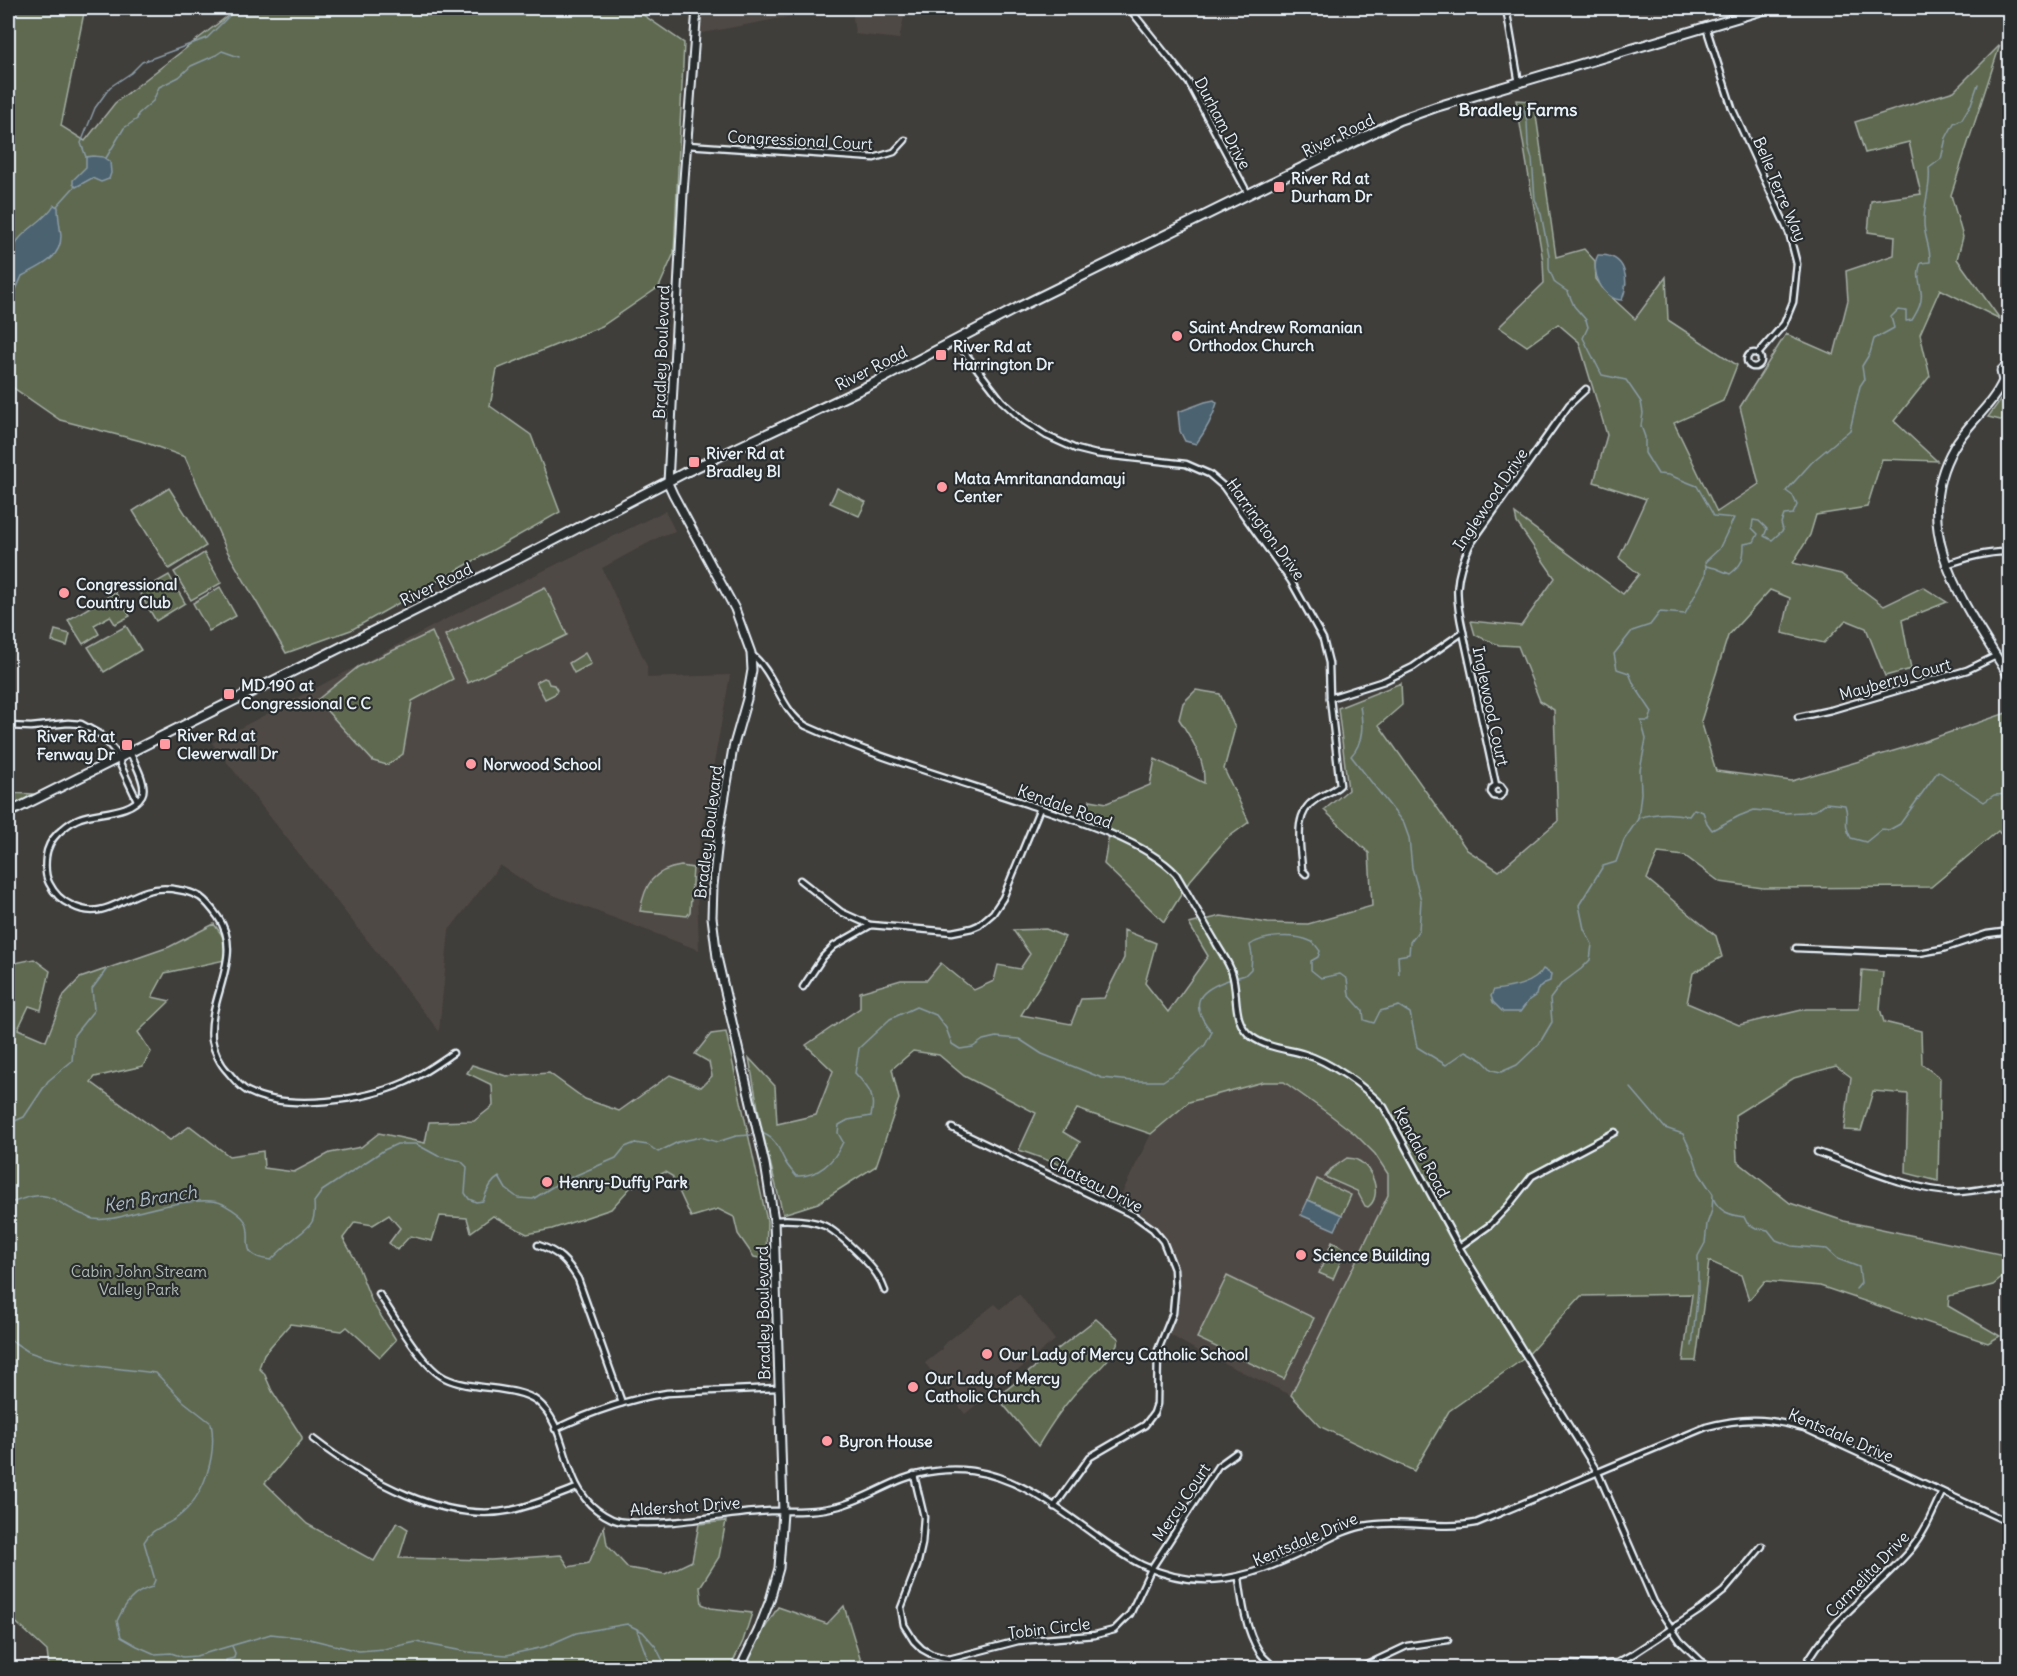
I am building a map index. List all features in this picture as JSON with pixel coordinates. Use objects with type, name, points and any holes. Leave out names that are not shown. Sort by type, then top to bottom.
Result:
[{"type":"main road","name":"Bradley Boulevard","points":[[697,8],[677,290],[668,483],[735,609],[751,653],[752,670],[747,699],[734,748],[721,821],[713,886],[712,917],[717,957],[765,1164],[774,1220],[783,1512],[779,1568],[758,1631],[740,1668]]},
{"type":"main road","name":"River Road","points":[[8,813],[1400,120],[1436,107],[1770,8]]},
{"type":"main road","points":[[2009,363],[2001,371],[2006,379],[1963,432],[1945,465],[1938,491],[1935,518],[1938,542],[1945,565],[1959,595],[2010,678]]},
{"type":"street","name":"Durham Drive","points":[[1129,8],[1189,83],[1248,195]]},
{"type":"street","points":[[1507,8],[1519,82]]},
{"type":"street","name":"Belle Terre Way","points":[[1706,27],[1732,108],[1789,233],[1797,264],[1793,302],[1784,324],[1758,354]]},
{"type":"street","name":"Congressional Court","points":[[687,145],[874,158],[894,152],[905,140]]},
{"type":"street","name":"Harrington Drive","points":[[955,340],[1002,401],[1024,421],[1047,435],[1076,449],[1096,454],[1186,464],[1209,474],[1223,486],[1291,581],[1323,639],[1329,663],[1330,698],[1340,785],[1313,801],[1302,816],[1300,831],[1302,870],[1306,874]]},
{"type":"street","name":"Inglewood Drive","points":[[1463,632],[1456,591],[1461,563],[1470,545],[1569,405],[1586,389]]},
{"type":"street","points":[[1945,565],[1966,558],[2010,552]]},
{"type":"street","points":[[1330,698],[1384,681],[1413,667],[1463,632]]},
{"type":"street","name":"Inglewood Court","points":[[1463,632],[1496,785]]},
{"type":"street","name":"Kendale Road","points":[[751,653],[766,669],[797,720],[803,724],[897,760],[1090,825],[1166,863],[1176,874],[1232,973],[1238,1015],[1244,1029],[1254,1038],[1273,1046],[1317,1059],[1347,1076],[1384,1107],[1459,1247],[1598,1473],[1654,1602],[1680,1641],[1701,1661],[1713,1668]]},
{"type":"street","name":"Mayberry Court","points":[[1798,717],[1831,710],[1966,670],[1996,656]]},
{"type":"street","points":[[8,726],[81,724],[101,735],[120,757],[120,764],[137,800]]},
{"type":"street","points":[[130,752],[141,778],[144,789],[142,795],[130,806],[78,819],[60,831],[47,851],[45,869],[49,883],[62,901],[79,909],[98,912],[155,889],[172,889],[194,895],[212,909],[226,932],[229,950],[228,963],[215,1001],[212,1040],[216,1055],[224,1068],[245,1090],[261,1096],[296,1102],[325,1102],[355,1097],[407,1081],[453,1053]]},
{"type":"street","points":[[800,880],[841,912],[871,925],[951,932],[972,928],[993,913],[1003,898],[1040,808]]},
{"type":"street","points":[[803,987],[823,957],[834,946],[871,925]]},
{"type":"street","points":[[1796,948],[1919,953],[1942,949],[1987,934],[2010,931]]},
{"type":"street","name":"Chateau Drive","points":[[952,1128],[1135,1216],[1153,1229],[1163,1240],[1174,1269],[1173,1313],[1158,1350],[1157,1404],[1154,1413],[1145,1425],[1090,1457],[1054,1507]]},
{"type":"street","points":[[1459,1247],[1490,1225],[1532,1176],[1615,1132]]},
{"type":"street","points":[[1817,1152],[1910,1184],[1937,1190],[1973,1191],[2010,1184]]},
{"type":"street","points":[[774,1220],[810,1221],[826,1227],[841,1238],[873,1270],[885,1291]]},
{"type":"street","points":[[538,1245],[553,1250],[568,1264],[578,1279],[622,1403]]},
{"type":"street","name":"Aldershot Drive","points":[[379,1294],[425,1361],[440,1375],[462,1384],[514,1392],[538,1402],[547,1412],[555,1429],[572,1479],[582,1497],[609,1518],[623,1522],[665,1522],[770,1511],[783,1512]]},
{"type":"street","points":[[555,1429],[622,1403],[666,1393],[778,1388]]},
{"type":"street","name":"Kentsdale Drive","points":[[783,1512],[813,1511],[841,1505],[915,1475],[955,1470],[984,1473],[1024,1487],[1128,1557],[1151,1569],[1190,1580],[1239,1578],[1273,1567],[1338,1534],[1359,1527],[1388,1522],[1450,1526],[1476,1524],[1706,1427],[1728,1421],[1763,1419],[1776,1420],[1804,1428],[2010,1523]]},
{"type":"street","points":[[313,1438],[333,1454],[381,1484],[428,1502],[458,1510],[486,1512],[511,1510],[577,1488]]},
{"type":"street","name":"Mercy Court","points":[[1151,1569],[1218,1466],[1236,1453]]},
{"type":"street","points":[[915,1475],[924,1517],[922,1544],[917,1566],[901,1608],[904,1625],[914,1641],[931,1654],[950,1659],[949,1668]]},
{"type":"street","name":"Carmelita Drive","points":[[1804,1668],[1814,1650],[1833,1626],[1912,1548],[1942,1492]]},
{"type":"street","points":[[1565,1664],[1617,1663],[1700,1610],[1724,1591],[1762,1546]]},
{"type":"street","name":"Tobin Circle","points":[[950,1659],[1018,1641],[1095,1635],[1114,1630],[1130,1614],[1151,1569]]},
{"type":"street","points":[[1239,1578],[1252,1638],[1260,1653],[1276,1668]]},
{"type":"street","points":[[1360,1668],[1407,1646],[1448,1640]]},
{"type":"street","points":[[1379,1660],[1383,1668]]},
{"type":"shaded area","points":[[699,8],[834,8],[697,34]]},
{"type":"shaded area","points":[[852,8],[906,8],[899,39],[855,34]]},
{"type":"shaded area","name":"Norwood School","points":[[665,511],[675,531],[661,536],[602,568],[647,666],[647,678],[730,675],[696,862],[699,950],[535,888],[500,865],[449,930],[439,1031],[212,743],[450,617]]},
{"type":"shaded area","points":[[1263,1082],[1284,1082],[1329,1114],[1355,1134],[1375,1154],[1388,1174],[1388,1194],[1291,1395],[1196,1350],[1165,1332],[1173,1313],[1174,1269],[1164,1242],[1153,1229],[1116,1205],[1151,1134],[1189,1102]]},
{"type":"shaded area","name":"Our Lady of Mercy Catholic School","points":[[1019,1294],[1055,1340],[965,1414],[925,1363],[943,1349],[942,1346],[995,1304],[1000,1309]]},
{"type":"green space","points":[[8,8],[85,8],[61,126],[85,141],[115,103],[238,8],[633,8],[684,43],[674,253],[659,287],[602,326],[497,369],[490,406],[531,435],[560,512],[351,630],[286,653],[227,551],[185,457],[141,441],[60,420],[8,384]]},
{"type":"green space","points":[[2000,45],[1951,195],[1963,237],[1957,259],[2000,319],[1940,289],[1920,334],[1930,376],[1894,421],[1937,461],[1882,459],[1867,507],[1816,515],[1810,535],[1793,563],[1841,574],[1884,606],[1923,587],[1947,602],[1902,620],[1911,669],[1885,676],[1866,628],[1846,620],[1824,643],[1782,633],[1790,598],[1770,590],[1728,636],[1701,721],[1716,771],[1792,781],[1907,747],[2009,712],[2009,843],[1998,831],[1931,887],[1763,888],[1720,882],[1685,856],[1658,853],[1647,879],[1716,936],[1722,957],[1693,973],[1687,1003],[1739,1025],[1806,1009],[1859,1009],[1862,970],[1883,972],[1880,1009],[1884,1022],[1921,1031],[1922,1064],[1940,1078],[1938,1181],[1906,1173],[1908,1094],[1873,1091],[1861,1131],[1844,1130],[1851,1077],[1836,1066],[1794,1078],[1735,1115],[1737,1161],[1790,1203],[1844,1221],[2009,1256],[2009,1272],[1993,1285],[1949,1296],[1948,1306],[2000,1336],[1988,1343],[1820,1286],[1765,1281],[1749,1300],[1741,1275],[1709,1261],[1696,1361],[1683,1361],[1692,1294],[1581,1296],[1526,1357],[1449,1411],[1414,1471],[1321,1427],[1291,1395],[1388,1195],[1388,1174],[1375,1154],[1355,1134],[1284,1082],[1263,1082],[1189,1102],[1151,1134],[1077,1109],[1063,1132],[1080,1142],[1064,1166],[1019,1150],[1036,1113],[964,1076],[939,1055],[913,1051],[892,1069],[899,1099],[876,1166],[818,1203],[783,1214],[762,1130],[749,1058],[775,1086],[777,1124],[816,1115],[833,1071],[806,1045],[860,1008],[860,992],[901,980],[927,980],[941,963],[974,990],[994,981],[998,965],[1020,969],[1030,954],[1013,930],[1046,929],[1065,937],[1046,975],[1021,1015],[1071,1024],[1081,999],[1104,998],[1124,958],[1124,930],[1156,943],[1145,983],[1168,1012],[1208,956],[1189,924],[1221,916],[1268,923],[1308,924],[1372,906],[1369,853],[1324,810],[1348,790],[1338,708],[1401,683],[1402,705],[1379,725],[1467,850],[1499,871],[1558,821],[1554,710],[1540,701],[1518,646],[1499,645],[1475,635],[1471,621],[1521,626],[1555,578],[1517,523],[1515,514],[1623,594],[1639,574],[1619,558],[1646,499],[1594,482],[1607,435],[1579,342],[1558,324],[1527,346],[1499,327],[1544,283],[1543,261],[1516,100],[1534,101],[1556,257],[1584,249],[1595,261],[1596,279],[1607,293],[1635,319],[1666,277],[1668,320],[1737,365],[1723,401],[1674,423],[1717,512],[1759,484],[1740,407],[1786,334],[1834,355],[1848,300],[1846,271],[1894,255],[1895,236],[1868,232],[1871,201],[1921,194],[1909,142],[1865,153],[1855,122],[1954,91]]},
{"type":"green space","points":[[2009,388],[2009,422],[1988,417]]},
{"type":"green space","points":[[2006,480],[2009,481],[2009,542],[2002,541]]},
{"type":"green space","points":[[169,488],[206,546],[169,569],[133,511]]},
{"type":"green space","points":[[837,488],[866,502],[859,516],[830,503]]},
{"type":"green space","points":[[204,553],[221,583],[191,600],[174,572]]},
{"type":"green space","points":[[169,575],[185,603],[156,621],[139,592]]},
{"type":"green space","points":[[220,587],[236,616],[209,631],[193,603]]},
{"type":"green space","points":[[545,587],[567,635],[468,683],[445,635]]},
{"type":"green space","points":[[115,592],[130,616],[115,624],[110,616],[94,625],[99,634],[83,644],[68,620]]},
{"type":"green space","points":[[126,626],[141,650],[104,672],[88,647]]},
{"type":"green space","points":[[55,630],[70,634],[67,646],[52,641]]},
{"type":"green space","points":[[432,632],[453,679],[412,701],[403,754],[387,765],[373,761],[317,700],[358,667]]},
{"type":"green space","points":[[585,653],[591,664],[574,673],[569,663]]},
{"type":"green space","points":[[544,678],[557,690],[555,694],[545,699],[536,682]]},
{"type":"green space","points":[[1196,690],[1220,694],[1235,728],[1224,769],[1249,822],[1226,839],[1189,882],[1164,922],[1104,864],[1110,829],[1088,818],[1090,800],[1107,803],[1150,785],[1155,759],[1204,783],[1200,757],[1179,719],[1183,703]]},
{"type":"green space","points":[[8,793],[33,794],[8,810]]},
{"type":"green space","points":[[681,866],[693,868],[690,912],[687,916],[640,911],[645,893],[652,880],[663,871]]},
{"type":"green space","name":"Cabin John Stream Valley Park","points":[[214,924],[224,938],[225,960],[165,973],[152,997],[170,1001],[138,1032],[151,1052],[143,1066],[95,1077],[91,1082],[170,1140],[190,1126],[229,1156],[263,1151],[264,1168],[294,1172],[330,1153],[361,1147],[379,1133],[425,1143],[429,1122],[474,1121],[493,1106],[492,1085],[467,1073],[472,1065],[506,1076],[549,1073],[585,1099],[619,1111],[670,1075],[701,1087],[712,1076],[709,1062],[695,1054],[711,1034],[726,1032],[767,1221],[766,1259],[754,1257],[738,1234],[734,1217],[718,1209],[691,1217],[672,1176],[665,1172],[630,1188],[611,1209],[552,1229],[527,1234],[493,1216],[471,1232],[467,1218],[440,1216],[432,1241],[410,1236],[397,1250],[389,1243],[400,1228],[389,1215],[373,1225],[355,1222],[343,1238],[355,1259],[372,1302],[396,1340],[380,1357],[347,1327],[342,1331],[290,1324],[264,1354],[259,1368],[302,1437],[302,1440],[265,1483],[307,1524],[374,1561],[397,1522],[408,1529],[399,1558],[491,1560],[561,1555],[569,1567],[589,1563],[604,1526],[607,1545],[628,1568],[665,1574],[692,1561],[699,1524],[726,1521],[719,1557],[700,1587],[702,1604],[711,1608],[752,1613],[743,1641],[730,1668],[49,1668],[47,1651],[8,1615],[8,956],[11,964],[34,959],[50,971],[41,1010],[29,1006],[18,1029],[46,1041],[64,995],[80,978],[169,947]]},
{"type":"green space","points":[[1347,1158],[1356,1159],[1363,1164],[1374,1182],[1375,1196],[1368,1207],[1365,1206],[1357,1191],[1325,1177],[1331,1169]]},
{"type":"green space","points":[[1317,1179],[1351,1195],[1342,1215],[1308,1200]]},
{"type":"green space","points":[[1332,1242],[1346,1249],[1333,1279],[1319,1273]]},
{"type":"green space","points":[[1227,1276],[1314,1318],[1284,1379],[1197,1338]]},
{"type":"green space","points":[[1096,1319],[1119,1339],[1116,1347],[1102,1366],[1067,1403],[1038,1446],[997,1397]]},
{"type":"green space","points":[[844,1606],[863,1668],[740,1668],[778,1607],[827,1624]]},
{"type":"water","points":[[86,157],[103,157],[110,162],[109,179],[101,182],[92,178],[76,187],[73,180],[86,167]]},
{"type":"water","points":[[54,205],[58,207],[61,236],[57,251],[48,261],[22,276],[8,305],[8,254],[19,239],[47,215]]},
{"type":"water","points":[[1598,255],[1615,259],[1624,269],[1626,284],[1622,300],[1609,295],[1600,284],[1595,269]]},
{"type":"water","points":[[1214,400],[1217,403],[1215,408],[1196,444],[1185,441],[1180,431],[1178,412]]},
{"type":"water","points":[[1543,969],[1551,974],[1550,981],[1541,986],[1520,1012],[1503,1012],[1493,1002],[1491,996],[1494,990],[1529,982]]},
{"type":"water","points":[[1308,1200],[1342,1215],[1335,1230],[1301,1215]]},
{"type":"waterway","points":[[86,157],[81,143],[95,108],[110,87],[131,73],[142,62],[207,38],[237,8]]},
{"type":"waterway","points":[[106,158],[124,128],[137,119],[138,114],[153,101],[159,87],[179,77],[191,66],[222,51],[239,57]]},
{"type":"waterway","points":[[1235,978],[1245,975],[1251,969],[1250,945],[1263,939],[1296,937],[1313,942],[1320,951],[1318,957],[1311,961],[1311,970],[1321,978],[1340,974],[1347,979],[1349,995],[1363,1011],[1364,1020],[1374,1023],[1380,1011],[1399,1006],[1410,1013],[1417,1047],[1446,1065],[1466,1051],[1482,1060],[1492,1070],[1501,1072],[1517,1065],[1539,1044],[1552,1022],[1550,999],[1561,984],[1590,960],[1592,944],[1584,929],[1579,905],[1603,866],[1616,862],[1624,840],[1638,819],[1641,793],[1640,770],[1646,739],[1641,721],[1649,721],[1652,712],[1629,673],[1617,669],[1614,654],[1632,631],[1650,625],[1660,612],[1685,614],[1705,576],[1706,566],[1730,574],[1734,571],[1742,561],[1744,544],[1754,542],[1758,534],[1752,528],[1753,520],[1759,521],[1767,529],[1764,536],[1772,540],[1783,530],[1781,523],[1784,515],[1793,514],[1797,505],[1793,496],[1786,491],[1813,461],[1850,430],[1860,386],[1864,380],[1862,366],[1870,353],[1874,339],[1894,328],[1891,317],[1898,310],[1906,311],[1906,321],[1912,320],[1919,307],[1921,299],[1919,271],[1921,263],[1930,262],[1924,225],[1929,168],[1941,159],[1946,138],[1954,123],[1962,119],[1971,104],[1978,84]]},
{"type":"waterway","points":[[1523,106],[1532,159],[1535,199],[1541,214],[1549,255],[1549,269],[1555,283],[1568,292],[1574,306],[1586,320],[1588,327],[1583,338],[1602,375],[1626,380],[1641,402],[1643,413],[1641,426],[1645,437],[1645,453],[1658,474],[1669,475],[1697,486],[1714,516],[1734,518],[1719,549],[1705,562],[1706,566]]},
{"type":"waterway","points":[[57,206],[75,186]]},
{"type":"waterway","points":[[1360,706],[1362,732],[1351,756],[1404,824],[1409,838],[1412,868],[1421,900],[1419,930],[1410,942],[1409,954],[1398,956],[1399,974]]},
{"type":"waterway","points":[[1638,818],[1664,813],[1689,816],[1694,809],[1703,812],[1712,830],[1754,810],[1784,813],[1805,812],[1816,810],[1826,803],[1845,805],[1846,824],[1851,838],[1866,842],[1882,829],[1889,830],[1900,824],[1938,771],[1984,802],[1994,795],[2010,794]]},
{"type":"waterway","points":[[8,1124],[24,1117],[48,1081],[72,1061],[74,1035],[94,1010],[92,989],[106,970]]},
{"type":"waterway","name":"Ken Branch","points":[[764,1134],[775,1143],[796,1176],[811,1174],[830,1162],[843,1142],[838,1133],[839,1125],[848,1120],[871,1116],[872,1097],[855,1073],[859,1048],[890,1019],[916,1007],[936,1015],[946,1028],[952,1044],[960,1049],[973,1047],[983,1040],[996,1037],[1019,1039],[1042,1054],[1102,1078],[1163,1081],[1179,1070],[1205,1045],[1212,1032],[1200,1013],[1198,1005],[1200,999],[1211,988],[1231,979]]},
{"type":"waterway","points":[[1631,1088],[1665,1128],[1683,1134],[1699,1173],[1713,1194],[1705,1243],[1698,1256],[1698,1290],[1692,1346]]},
{"type":"waterway","name":"Ken Branch","points":[[8,1200],[14,1202],[35,1196],[49,1197],[93,1219],[116,1218],[157,1207],[194,1201],[216,1202],[232,1209],[243,1218],[248,1228],[248,1246],[253,1255],[271,1260],[311,1223],[314,1215],[314,1202],[322,1191],[384,1150],[397,1144],[416,1144],[438,1156],[461,1161],[467,1167],[465,1193],[469,1199],[476,1202],[483,1201],[491,1184],[499,1177],[506,1189],[518,1198],[533,1199],[560,1182],[616,1158],[625,1147],[635,1143],[648,1145],[658,1152],[678,1142],[701,1137],[717,1142],[736,1136],[751,1135]]},
{"type":"waterway","points":[[1713,1198],[1722,1210],[1744,1217],[1747,1223],[1756,1228],[1768,1230],[1776,1240],[1792,1246],[1827,1249],[1838,1259],[1859,1267],[1861,1283],[1856,1289]]},
{"type":"waterway","points":[[8,1336],[29,1352],[44,1357],[70,1363],[156,1373],[183,1401],[211,1423],[212,1448],[202,1486],[195,1498],[178,1517],[147,1537],[144,1542],[155,1580],[152,1587],[145,1589],[130,1600],[117,1621],[121,1637],[137,1646],[155,1654],[196,1656],[271,1634],[305,1638],[359,1651],[384,1649],[416,1642],[468,1652],[507,1655],[544,1647],[576,1633],[627,1624],[643,1632],[670,1668]]},
{"type":"waterway","points":[[637,1630],[651,1668]]},
{"type":"waterway","points":[[226,1668],[226,1660],[234,1658],[235,1653],[232,1646]]},
{"type":"place","name":"River Rd at Durham Dr","points":[[1279,187]]},
{"type":"place","name":"Saint Andrew Romanian Orthodox Church","points":[[1177,336]]},
{"type":"place","name":"River Rd at Harrington Dr","points":[[941,355]]},
{"type":"place","name":"River Rd at Bradley Bl","points":[[694,462]]},
{"type":"place","name":"Mata Amritanandamayi Center","points":[[942,487]]},
{"type":"place","name":"Congressional Country Club","points":[[64,593]]},
{"type":"place","name":"MD 190 at Congressional C C","points":[[229,694]]},
{"type":"place","name":"River Rd at Clewerwall Dr","points":[[165,744]]},
{"type":"place","name":"River Rd at Fenway Dr","points":[[127,745]]},
{"type":"place","name":"Norwood School","points":[[471,764]]},
{"type":"place","name":"Henry-Duffy Park","points":[[547,1182]]},
{"type":"place","name":"Science Building","points":[[1301,1255]]},
{"type":"place","name":"Our Lady of Mercy Catholic School","points":[[987,1354]]},
{"type":"place","name":"Our Lady of Mercy Catholic Church","points":[[913,1387]]},
{"type":"place","name":"Byron House","points":[[827,1441]]},
{"type":"district","name":"Bradley Farms","points":[[1518,110]]}]
